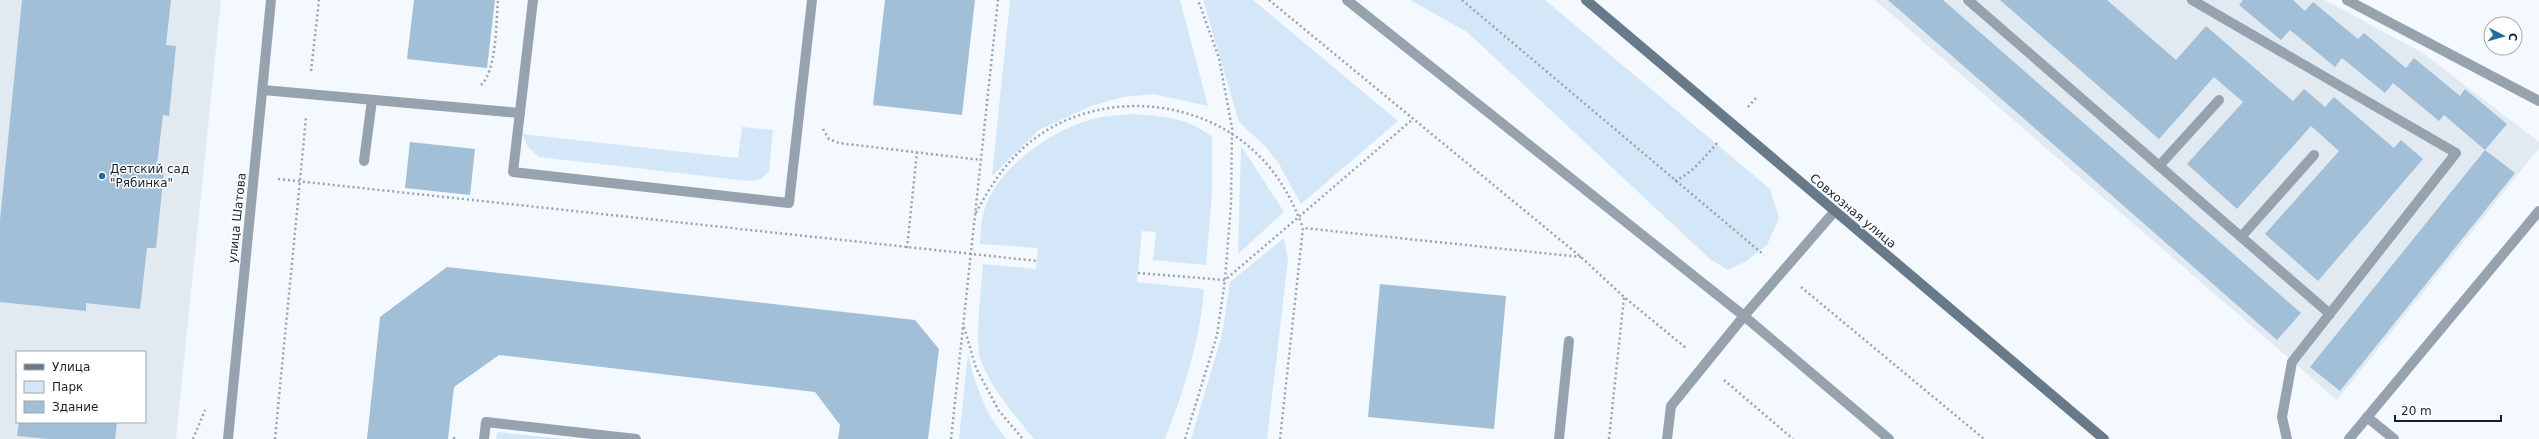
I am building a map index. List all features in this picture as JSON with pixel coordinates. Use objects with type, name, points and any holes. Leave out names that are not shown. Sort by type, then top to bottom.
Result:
[{"type":"main road","name":"Совхозная улица","points":[[1586,0],[1834,212],[2104,439]]},
{"type":"street","name":"улица Шатова","points":[[228,439],[271,0]]},
{"type":"street","points":[[533,0],[513,172],[789,203],[812,0]]},
{"type":"street","points":[[1347,0],[1744,316],[1889,439]]},
{"type":"street","points":[[1968,0],[2330,314]]},
{"type":"street","points":[[2192,0],[2456,153],[2292,362],[2282,417],[2287,439]]},
{"type":"street","points":[[2347,0],[2539,101]]},
{"type":"street","points":[[263,90],[520,113]]},
{"type":"street","points":[[364,161],[372,100]]},
{"type":"street","points":[[2159,166],[2219,100]]},
{"type":"street","points":[[2241,237],[2314,155]]},
{"type":"street","points":[[2349,439],[2539,211]]},
{"type":"street","points":[[1667,439],[1671,406],[1744,316],[1834,212]]},
{"type":"street","points":[[1559,439],[1569,341]]},
{"type":"street","points":[[2367,417],[2394,439]]},
{"type":"street","points":[[484,439],[486,422],[636,439]]},
{"type":"path","points":[[275,439],[299,182],[319,0]]},
{"type":"path","points":[[479,88],[487,77],[491,64],[498,0]]},
{"type":"path","points":[[951,439],[998,0]]},
{"type":"path","points":[[1185,439],[1218,335],[1225,280],[1231,204],[1232,134],[1219,58],[1198,0]]},
{"type":"path","points":[[1269,0],[1581,257],[1624,297],[1705,363],[1793,439]]},
{"type":"path","points":[[1462,0],[1984,439]]},
{"type":"path","points":[[975,215],[989,188],[1007,163],[1024,147],[1055,126],[1084,114],[1121,106],[1144,105],[1174,109],[1203,119],[1232,134],[1255,151],[1275,174],[1292,200],[1303,228],[1280,439]]},
{"type":"path","points":[[1138,273],[1225,280],[1413,119]]},
{"type":"path","points":[[822,126],[829,138],[839,144],[981,160]]},
{"type":"path","points":[[907,248],[917,152]]},
{"type":"path","points":[[254,176],[1037,261]]},
{"type":"path","points":[[1303,228],[1581,257]]},
{"type":"path","points":[[1609,439],[1624,297]]},
{"type":"path","points":[[963,324],[976,368],[998,411],[1023,439]]},
{"type":"path","points":[[193,439],[206,403]]},
{"type":"path","points":[[454,434],[454,439]]},
{"type":"shaded area","name":"Детский сад \"Рябинка\"","points":[[0,0],[221,0],[176,439],[0,439]]},
{"type":"shaded area","points":[[1875,0],[2325,0],[2423,53],[2539,142],[2539,148],[2337,400]]},
{"type":"green space","points":[[1010,0],[1180,0],[1208,106],[1154,94],[1123,97],[1091,106],[1039,130],[992,176]]},
{"type":"green space","points":[[1203,0],[1253,0],[1398,121],[1301,204],[1279,164],[1265,146],[1239,122]]},
{"type":"green space","points":[[1410,0],[1545,0],[1770,189],[1779,218],[1767,245],[1745,262],[1728,270],[1710,259],[1467,32]]},
{"type":"green space","points":[[1134,114],[1175,119],[1194,126],[1212,137],[1212,193],[1206,265],[1153,260],[1156,232],[1142,231],[1137,282],[1204,289],[1199,328],[1185,384],[1165,439],[1034,439],[1004,402],[991,382],[981,361],[979,353],[978,329],[983,264],[1036,269],[1038,248],[980,244],[981,226],[985,208],[991,194],[1000,180],[1025,155],[1039,144],[1054,135],[1089,120],[1115,115]]},
{"type":"green space","points":[[742,127],[773,130],[769,172],[760,179],[749,181],[539,157],[528,147],[522,134],[738,158]]},
{"type":"green space","points":[[1241,146],[1284,212],[1238,254]]},
{"type":"green space","points":[[1284,238],[1288,260],[1267,439],[1191,439],[1222,335],[1230,282]]},
{"type":"green space","points":[[968,353],[982,399],[993,420],[1007,439],[959,439]]},
{"type":"green space","points":[[497,432],[564,439],[496,439]]},
{"type":"building","points":[[22,0],[171,0],[166,45],[176,46],[169,116],[163,115],[156,172],[164,172],[156,248],[147,248],[140,309],[86,303],[86,311],[0,302],[0,220]]},
{"type":"building","points":[[414,0],[495,0],[487,68],[407,59]]},
{"type":"building","points":[[885,0],[975,0],[962,115],[873,105]]},
{"type":"building","points":[[1888,0],[1943,0],[2301,313],[2277,340]]},
{"type":"building","points":[[2000,0],[2107,0],[2176,60],[2206,26],[2293,101],[2304,89],[2325,107],[2334,97],[2394,148],[2401,140],[2423,159],[2318,281],[2265,234],[2339,151],[2311,126],[2237,209],[2187,164],[2243,102],[2214,77],[2159,139]]},
{"type":"building","points":[[2243,0],[2293,0],[2305,11],[2313,2],[2358,39],[2364,33],[2406,68],[2414,58],[2460,96],[2465,89],[2507,124],[2485,150],[2444,115],[2439,121],[2393,83],[2385,93],[2342,58],[2335,67],[2290,30],[2281,40],[2239,5]]},
{"type":"building","points":[[410,142],[475,149],[470,195],[405,188]]},
{"type":"building","points":[[2485,150],[2515,173],[2340,391],[2310,367]]},
{"type":"building","points":[[447,267],[915,320],[939,349],[928,439],[838,439],[840,425],[815,392],[499,355],[454,387],[448,439],[367,439],[380,317]]},
{"type":"building","points":[[1380,284],[1506,296],[1494,429],[1368,417]]},
{"type":"building","points":[[19,423],[117,423],[115,439],[49,439],[17,436]]},
{"type":"place","name":"Детский сад \"Рябинка\"","points":[[102,176]]}]
